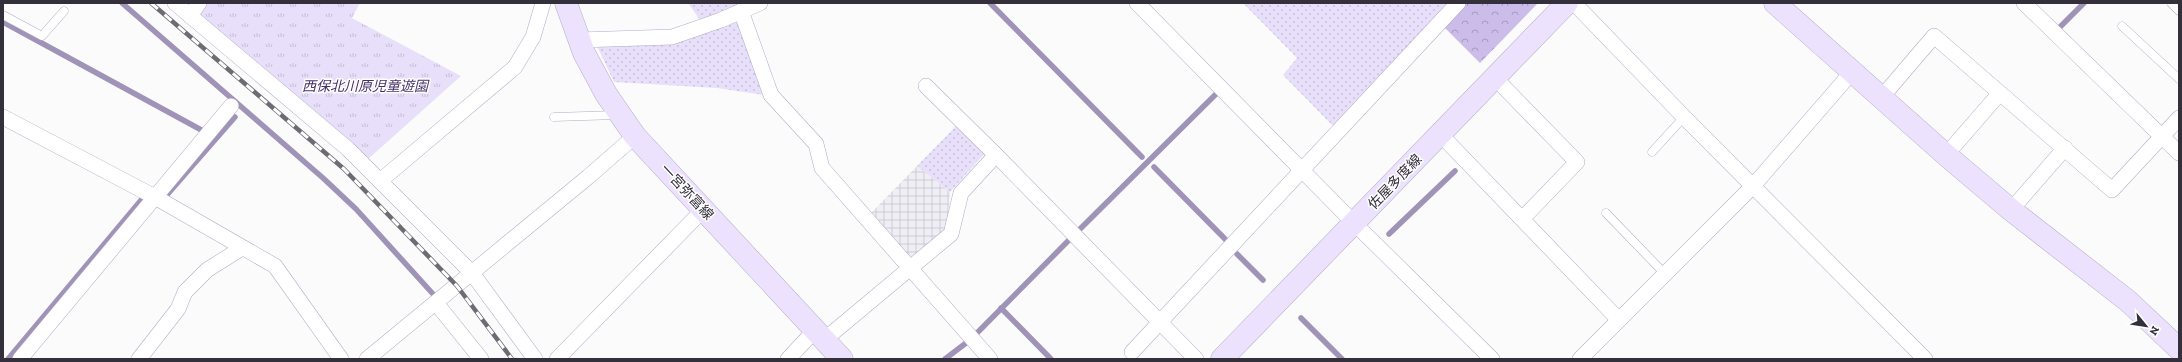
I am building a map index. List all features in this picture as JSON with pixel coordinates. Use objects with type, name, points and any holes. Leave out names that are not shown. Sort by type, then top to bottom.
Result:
[{"type":"main road","name":"一宮弥富線","points":[[566,3],[579,40],[606,94],[635,136],[842,359]]},
{"type":"main road","name":"佐屋多度線","points":[[1222,359],[1355,224],[1567,3]]},
{"type":"main road","points":[[1775,3],[1946,155],[2011,210],[2128,301],[2179,348]]},
{"type":"street","points":[[175,3],[348,149],[472,273],[535,359]]},
{"type":"street","points":[[190,16],[199,3]]},
{"type":"street","points":[[380,181],[514,67],[533,37],[543,3]]},
{"type":"street","points":[[579,40],[672,37],[760,3]]},
{"type":"street","points":[[1137,3],[1355,224],[1492,359]]},
{"type":"street","points":[[1132,352],[1458,3]]},
{"type":"street","points":[[1574,3],[1684,117],[1925,359]]},
{"type":"street","points":[[2024,3],[2179,153]]},
{"type":"street","points":[[741,11],[771,95],[816,144],[822,168],[990,359]]},
{"type":"street","points":[[1881,98],[1934,36],[1999,94],[2065,148],[2112,190],[2179,118]]},
{"type":"street","points":[[1580,359],[1753,186],[1852,72]]},
{"type":"street","points":[[1495,78],[1577,162],[1523,218]]},
{"type":"street","points":[[926,86],[996,155],[1196,359]]},
{"type":"street","points":[[1946,155],[1999,94]]},
{"type":"street","points":[[20,359],[231,106]]},
{"type":"street","points":[[3,118],[156,197],[275,266],[342,359]]},
{"type":"street","points":[[1441,134],[1619,320]]},
{"type":"street","points":[[367,359],[588,177],[635,136]]},
{"type":"street","points":[[2011,210],[2065,148]]},
{"type":"street","points":[[788,359],[911,268],[951,234],[961,193],[996,155]]},
{"type":"street","points":[[557,359],[703,210]]},
{"type":"street","points":[[139,359],[178,309],[185,292],[207,270],[242,248]]},
{"type":"street","points":[[436,303],[481,359]]},
{"type":"lane","points":[[2171,3],[2179,11]]},
{"type":"lane","points":[[3,15],[42,36],[64,11]]},
{"type":"lane","points":[[2122,26],[2179,79]]},
{"type":"lane","points":[[554,117],[620,115]]},
{"type":"lane","points":[[1652,152],[1684,117]]},
{"type":"lane","points":[[1606,213],[1665,274]]},
{"type":"shaded area","points":[[917,166],[950,192],[947,228],[908,260],[869,215]]},
{"type":"green space","name":"西保北川原児童遊園","points":[[205,3],[360,3],[352,18],[461,76],[367,160],[199,13]]},
{"type":"green space","points":[[688,3],[743,3],[700,20]]},
{"type":"green space","points":[[1243,3],[1450,3],[1333,126],[1283,75],[1297,58]]},
{"type":"green space","points":[[1466,3],[1538,3],[1480,63],[1443,26]]},
{"type":"green space","points":[[736,19],[764,95],[717,88],[614,82],[597,46]]},
{"type":"green space","points":[[959,123],[986,152],[950,192],[917,166]]},
{"type":"waterway","points":[[122,3],[323,178],[356,209],[433,294]]},
{"type":"waterway","points":[[990,3],[1142,157]]},
{"type":"waterway","points":[[2058,29],[2084,3]]},
{"type":"waterway","points":[[3,22],[205,132]]},
{"type":"waterway","points":[[1077,232],[1216,94]]},
{"type":"waterway","points":[[166,196],[235,117]]},
{"type":"waterway","points":[[1154,167],[1227,241]]},
{"type":"waterway","points":[[1389,234],[1455,171]]},
{"type":"waterway","points":[[8,359],[142,199]]},
{"type":"waterway","points":[[976,334],[1069,240]]},
{"type":"waterway","points":[[1237,254],[1263,280]]},
{"type":"waterway","points":[[1001,308],[1051,359]]},
{"type":"waterway","points":[[1301,318],[1342,359]]},
{"type":"waterway","points":[[945,359],[966,343]]},
{"type":"railway","points":[[151,3],[344,169],[457,286],[512,359]]}]
